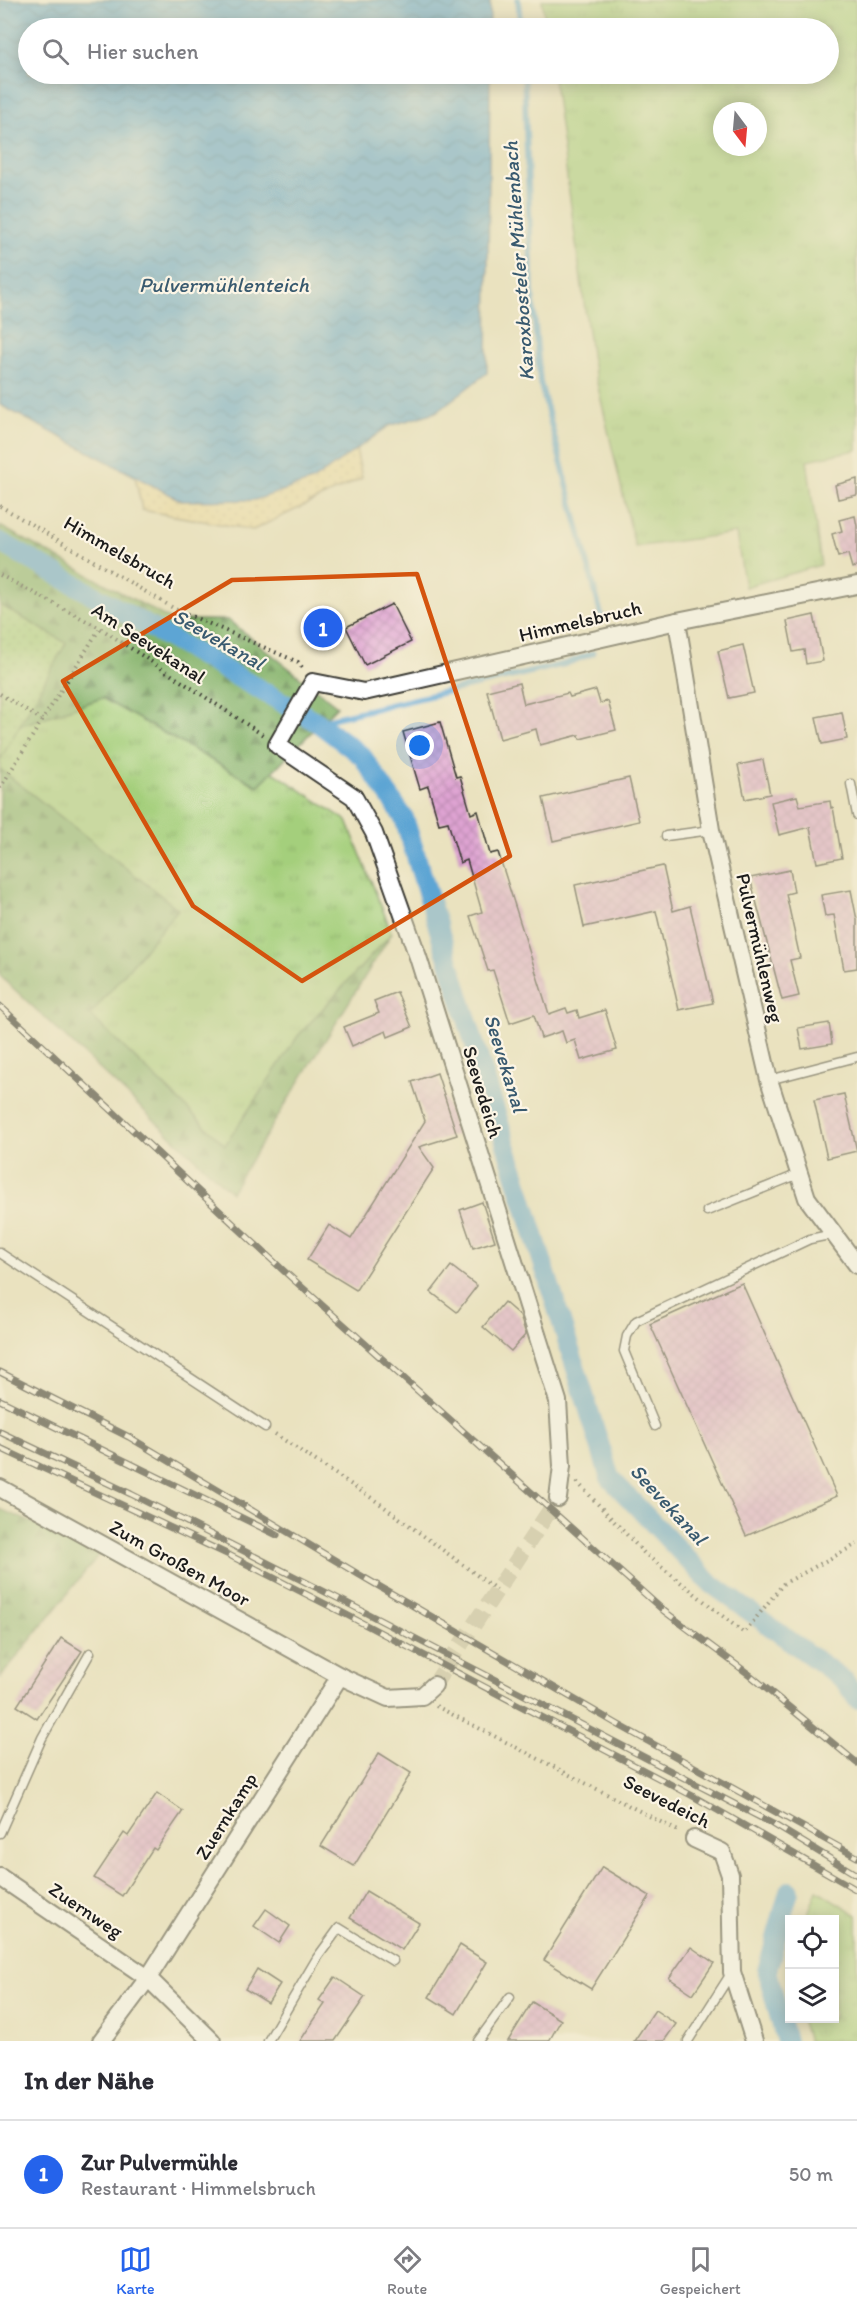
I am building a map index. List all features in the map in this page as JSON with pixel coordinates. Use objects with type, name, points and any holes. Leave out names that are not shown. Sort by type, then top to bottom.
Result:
[{"type":"street","name":"Himmelsbruch","points":[[311,686],[364,692],[677,621],[857,585]]},
{"type":"street","name":"Pulvermühlenweg","points":[[677,621],[711,830],[769,1080],[807,1198],[857,1265]]},
{"type":"street","points":[[277,745],[311,686]]},
{"type":"street","name":"Seevedeich","points":[[277,745],[354,797],[374,833],[418,957],[558,1401],[562,1466],[558,1498]]},
{"type":"street","name":"Zum Großen Moor","points":[[0,1488],[340,1676]]},
{"type":"street","points":[[340,1676],[388,1698],[428,1690]]},
{"type":"street","name":"Zuernkamp","points":[[101,2041],[148,1978],[340,1676]]},
{"type":"street","name":"Seevedeich","points":[[694,1839],[722,1852],[730,1875],[732,1972],[754,2041]]},
{"type":"street","name":"Zuernweg","points":[[0,1877],[148,1978],[212,2041]]},
{"type":"lane","points":[[851,784],[857,815]]},
{"type":"lane","points":[[666,836],[711,830]]},
{"type":"lane","points":[[769,1080],[857,1057]]},
{"type":"lane","points":[[707,1211],[799,1174]]},
{"type":"lane","points":[[655,1426],[624,1351],[627,1336],[636,1321],[810,1239],[834,1233]]},
{"type":"lane","points":[[0,1253],[265,1427]]},
{"type":"lane","points":[[0,1833],[42,1738],[90,1653]]},
{"type":"lane","points":[[268,2041],[317,1958],[339,1928],[393,1961]]},
{"type":"lane","points":[[688,2041],[732,1972]]},
{"type":"lane","points":[[478,2041],[510,1996]]},
{"type":"path","name":"Himmelsbruch","points":[[0,506],[175,609],[298,662],[311,686]]},
{"type":"path","name":"Am Seevekanal","points":[[0,574],[100,628],[277,745]]},
{"type":"path","points":[[0,788],[100,628]]},
{"type":"path","points":[[0,694],[42,720]]},
{"type":"path","points":[[265,1427],[379,1503],[497,1590]]},
{"type":"path","points":[[562,1466],[644,1553],[744,1633],[783,1584],[857,1544]]},
{"type":"path","name":"Seevedeich","points":[[428,1690],[445,1711],[490,1732],[694,1839]]},
{"type":"highlighted area","points":[[417,574],[510,856],[302,981],[193,906],[63,681],[232,580]]},
{"type":"green space","points":[[542,0],[856,0],[857,450],[807,460],[821,565],[745,587],[736,533],[635,547],[592,361],[554,84],[839,84],[839,18],[545,18]]},
{"type":"green space","points":[[0,526],[171,620],[228,620],[337,706],[258,786],[102,698],[19,726],[66,643],[0,605]]},
{"type":"green space","points":[[0,605],[66,643],[0,760]]},
{"type":"green space","points":[[102,698],[257,786],[269,769],[347,821],[392,933],[298,1036],[226,1146],[90,1015],[178,909],[0,769],[0,760],[19,726]]},
{"type":"green space","points":[[0,769],[178,909],[90,1015],[225,1145],[298,1036],[392,933],[231,1192],[0,976]]},
{"type":"green space","points":[[0,1509],[101,1552],[0,1678]]},
{"type":"green space","points":[[817,1890],[857,1915],[857,2041],[808,2041],[802,2023],[839,2023],[839,1915],[808,1915]]},
{"type":"sand","points":[[356,449],[362,478],[253,530],[142,510],[135,476],[182,501],[312,481]]},
{"type":"water","name":"Pulvermühlenteich","points":[[0,0],[490,0],[490,18],[18,18],[18,84],[490,84],[487,373],[436,412],[389,426],[312,481],[255,500],[182,501],[0,405]]},
{"type":"building","points":[[857,479],[857,495],[838,499],[835,485]]},
{"type":"building","points":[[855,516],[857,567],[852,568],[848,554],[838,557],[832,534],[842,531],[839,520]]},
{"type":"building","points":[[392,604],[411,642],[365,665],[346,627]]},
{"type":"building","points":[[814,615],[823,661],[806,664],[804,650],[793,652],[787,621]]},
{"type":"building","points":[[743,645],[754,693],[729,698],[718,651]]},
{"type":"building","points":[[519,683],[524,704],[568,693],[570,697],[596,690],[600,703],[608,701],[616,730],[580,739],[579,735],[540,745],[536,729],[500,739],[487,691]]},
{"type":"building","points":[[842,712],[847,739],[822,744],[816,717]]},
{"type":"building","points":[[440,722],[456,777],[460,776],[471,814],[478,811],[490,854],[498,852],[549,1014],[566,1008],[568,1013],[577,1010],[579,1018],[605,1010],[617,1050],[581,1060],[575,1040],[566,1043],[562,1031],[541,1038],[534,1015],[510,1023],[493,970],[488,971],[470,916],[482,912],[467,860],[460,863],[448,822],[439,824],[428,786],[420,789],[403,732]]},
{"type":"building","points":[[763,760],[770,794],[745,799],[738,765]]},
{"type":"building","points":[[629,778],[639,821],[553,841],[543,798]]},
{"type":"building","points":[[797,796],[800,806],[830,801],[842,858],[817,863],[810,827],[779,835],[771,802]]},
{"type":"building","points":[[663,866],[673,911],[690,906],[713,1003],[679,1010],[656,911],[584,927],[575,885]]},
{"type":"building","points":[[790,870],[794,892],[786,894],[800,958],[790,960],[799,996],[782,1000],[750,878]]},
{"type":"building","points":[[851,890],[857,920],[857,968],[844,970],[834,915],[825,916],[821,895]]},
{"type":"building","points":[[397,992],[412,1027],[388,1037],[386,1031],[352,1046],[344,1027],[379,1013],[374,1001]]},
{"type":"building","points":[[829,1023],[832,1044],[802,1049],[798,1028]]},
{"type":"building","points":[[437,1073],[457,1135],[419,1147],[434,1168],[356,1290],[307,1260],[329,1225],[351,1239],[425,1121],[412,1082]]},
{"type":"building","points":[[844,1094],[857,1151],[827,1158],[814,1100]]},
{"type":"building","points":[[482,1202],[495,1241],[473,1248],[460,1210]]},
{"type":"building","points":[[451,1266],[477,1286],[457,1312],[431,1292]]},
{"type":"building","points":[[742,1283],[837,1496],[746,1536],[650,1324]]},
{"type":"building","points":[[504,1302],[520,1316],[526,1334],[511,1351],[483,1327]]},
{"type":"building","points":[[61,1638],[82,1651],[37,1719],[17,1706]]},
{"type":"building","points":[[379,1753],[411,1773],[354,1866],[321,1846]]},
{"type":"building","points":[[157,1793],[183,1811],[156,1850],[153,1848],[122,1896],[94,1878],[124,1833],[128,1836]]},
{"type":"building","points":[[602,1867],[650,1896],[591,1989],[544,1960]]},
{"type":"building","points":[[366,1891],[419,1923],[402,1950],[350,1918]]},
{"type":"building","points":[[266,1909],[290,1926],[279,1943],[254,1926]]},
{"type":"building","points":[[460,1945],[487,1962],[456,2014],[429,1997]]},
{"type":"building","points":[[691,1947],[714,1963],[693,1994],[669,1978]]},
{"type":"building","points":[[257,1969],[280,1984],[268,2003],[245,1989]]},
{"type":"building","points":[[335,1977],[365,1997],[335,2041],[300,2041],[325,2004],[319,2000]]},
{"type":"building","points":[[532,2002],[561,2020],[549,2041],[508,2041]]},
{"type":"building","points":[[655,2010],[676,2024],[664,2041],[634,2041]]},
{"type":"waterway","name":"Karoxbosteler Mühlenbach","points":[[518,0],[520,18]]},
{"type":"waterway","name":"Karoxbosteler Mühlenbach","points":[[524,84],[532,290],[540,382],[602,618]]},
{"type":"waterway","name":"Seevekanal","points":[[0,542],[317,722],[362,756],[404,818],[610,1478],[709,1582],[844,1680],[857,1699]]},
{"type":"waterway","name":"Karoxbosteler Mühlenbach","points":[[317,722],[565,664],[593,653]]},
{"type":"waterway","name":"Seevekanal","points":[[786,2041],[767,1971],[789,1891]]},
{"type":"tunnel","points":[[434,1685],[558,1498]]},
{"type":"railway","points":[[0,1006],[285,1272],[664,1611],[750,1675],[857,1763]]},
{"type":"railway","points":[[0,1372],[129,1437],[358,1574],[617,1724],[857,1857]]},
{"type":"railway","points":[[0,1400],[277,1535]]},
{"type":"railway","points":[[0,1432],[131,1494],[345,1602],[773,1824],[857,1875]]},
{"type":"railway","points":[[0,1448],[229,1555],[345,1614],[691,1795],[857,1890]]},
{"type":"place","name":"Zur Pulvermühle","points":[[323,628]]}]
